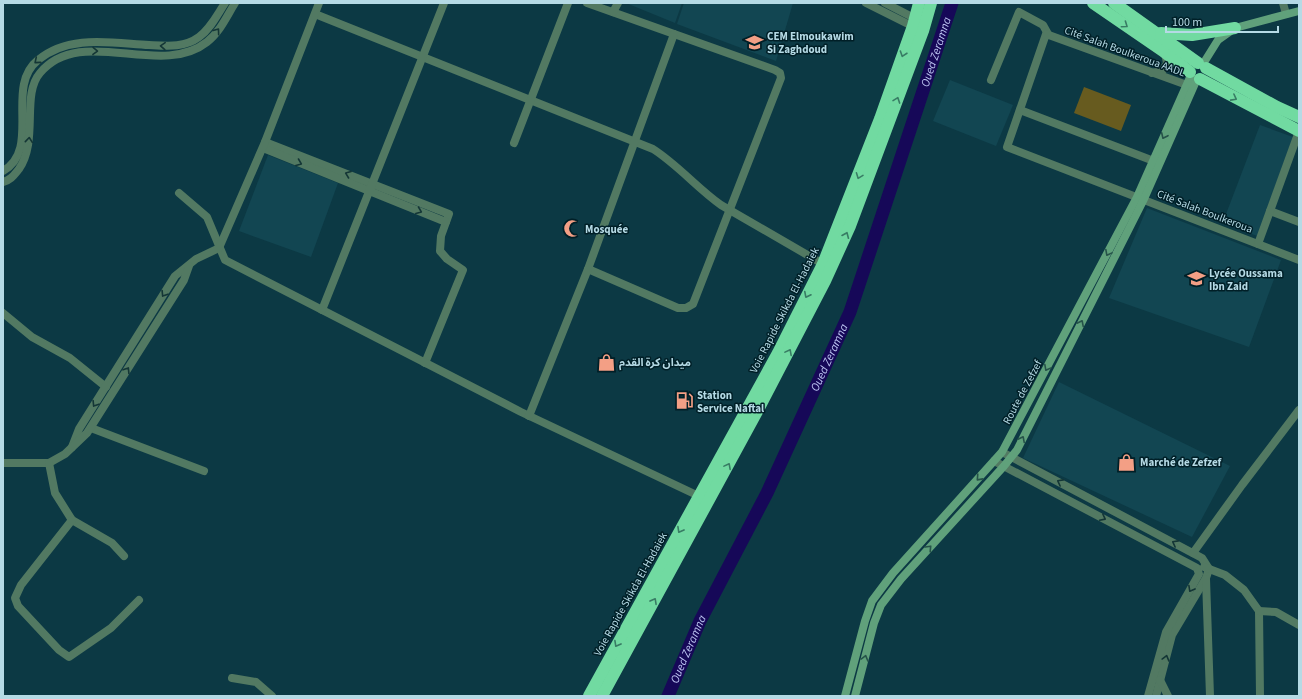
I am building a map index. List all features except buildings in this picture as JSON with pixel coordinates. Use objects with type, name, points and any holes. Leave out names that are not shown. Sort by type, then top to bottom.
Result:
[{"type":"highway","name":"Voie Rapide Skikda El-Hadaiek","points":[[589,696],[791,347],[839,252],[919,24],[919,3]]},
{"type":"highway","name":"Voie Rapide Skikda El-Hadaiek","points":[[602,696],[822,264],[919,24],[931,3]]},
{"type":"highway","points":[[1093,3],[1165,53],[1193,79],[1299,131]]},
{"type":"highway","points":[[1114,3],[1203,65],[1277,107],[1299,117]]},
{"type":"highway","points":[[1154,30],[1176,35],[1192,35],[1234,28]]},
{"type":"highway","points":[[1193,79],[1191,67],[1203,65]]},
{"type":"main road","points":[[1203,65],[1218,40],[1234,28],[1299,11]]},
{"type":"main road","name":"Route de Zefzef","points":[[855,696],[874,623],[881,605],[901,580],[1012,457],[1140,198],[1193,79]]},
{"type":"main road","name":"Route de Zefzef","points":[[845,696],[865,621],[872,601],[893,573],[1002,452],[1140,198]]},
{"type":"street","points":[[3,171],[14,160],[20,147],[22,136],[24,79],[30,68],[38,59],[62,47],[83,42],[168,46],[185,44],[206,31],[225,3]]},
{"type":"street","points":[[3,182],[11,178],[21,165],[29,145],[33,86],[40,73],[47,66],[70,55],[86,51],[166,55],[188,52],[201,46],[213,37],[235,3]]},
{"type":"street","points":[[72,447],[79,429],[175,276],[196,259],[219,248],[264,145],[319,3]]},
{"type":"street","points":[[322,310],[444,3]]},
{"type":"street","points":[[514,143],[568,3]]},
{"type":"street","points":[[587,3],[775,70],[781,76],[781,82],[729,210],[695,301],[689,306],[678,308],[588,269]]},
{"type":"street","points":[[613,12],[618,3]]},
{"type":"street","points":[[866,3],[919,24]]},
{"type":"street","points":[[886,3],[919,24]]},
{"type":"street","points":[[886,3],[901,3]]},
{"type":"street","points":[[1283,3],[1286,14]]},
{"type":"street","name":"Cité Salah Boulkeroua AADL","points":[[991,80],[1019,12],[1043,25],[1048,34],[1152,73],[1193,79]]},
{"type":"street","points":[[315,14],[635,140],[653,149],[672,162],[706,193],[729,210],[822,264]]},
{"type":"street","points":[[529,416],[588,269],[674,34]]},
{"type":"street","name":"Cité Salah Boulkeroua AADL","points":[[1048,34],[1046,34],[1007,147],[1140,198]]},
{"type":"street","points":[[1152,73],[1163,70],[1167,63],[1165,53]]},
{"type":"street","points":[[1020,110],[1157,162]]},
{"type":"street","name":"Cité Salah Boulkeroua","points":[[1258,244],[1299,131]]},
{"type":"street","points":[[264,145],[371,187],[449,214],[441,236],[440,251],[447,259],[463,270],[425,363]]},
{"type":"street","points":[[14,160],[21,165]]},
{"type":"street","points":[[371,187],[446,222]]},
{"type":"street","points":[[179,192],[207,217],[225,260],[529,416],[704,498]]},
{"type":"street","name":"Cité Salah Boulkeroua","points":[[1140,198],[1299,260]]},
{"type":"street","points":[[1270,211],[1299,222]]},
{"type":"street","points":[[3,463],[50,464],[65,454],[91,428],[184,280],[190,265]]},
{"type":"street","points":[[3,313],[32,337],[70,358],[106,387]]},
{"type":"street","points":[[1193,553],[1299,410]]},
{"type":"street","points":[[91,428],[204,471]]},
{"type":"street","points":[[1002,452],[1202,558],[1208,573],[1210,696]]},
{"type":"street","points":[[994,461],[1208,573],[1225,575],[1244,590],[1259,611],[1260,696]]},
{"type":"street","points":[[50,464],[55,493],[72,520],[112,543],[124,556]]},
{"type":"street","points":[[72,520],[20,585],[15,598],[18,606],[58,650],[69,657],[111,628],[139,600]]},
{"type":"street","points":[[1148,696],[1166,632],[1199,574],[1197,568],[1188,562]]},
{"type":"street","points":[[1156,696],[1172,635],[1208,573]]},
{"type":"street","points":[[1259,611],[1276,612],[1299,625]]},
{"type":"street","points":[[232,678],[256,682],[272,696]]},
{"type":"street","points":[[1160,680],[1168,696]]},
{"type":"shaded area","points":[[626,3],[682,3],[675,23]]},
{"type":"shaded area","name":"CEM Elmoukawim Si Zaghdoud","points":[[684,3],[793,3],[776,61],[677,24]]},
{"type":"shaded area","points":[[950,80],[1013,105],[996,146],[933,121]]},
{"type":"shaded area","points":[[1084,87],[1131,105],[1121,131],[1074,113]]},
{"type":"shaded area","points":[[1260,125],[1293,137],[1257,236],[1223,222]]},
{"type":"shaded area","points":[[268,155],[338,183],[311,257],[239,231]]},
{"type":"shaded area","name":"Lycée Oussama Ibn Zaid","points":[[1147,208],[1281,260],[1249,347],[1109,298]]},
{"type":"shaded area","name":"Marché de Zefzef","points":[[1059,382],[1230,466],[1192,537],[1023,458]]},
{"type":"waterway","name":"Oued Zeramna","points":[[668,696],[700,621],[767,493],[850,312],[952,3]]},
{"type":"place","name":"CEM Elmoukawim Si Zaghdoud","points":[[754,42]]},
{"type":"place","name":"Mosquée","points":[[572,229]]},
{"type":"place","name":"Lycée Oussama Ibn Zaid","points":[[1196,279]]},
{"type":"place","name":"ميدان كرة القدم","points":[[606,362]]},
{"type":"place","name":"Station Service Naftal","points":[[684,401]]},
{"type":"place","name":"Marché de Zefzef","points":[[1127,462]]}]
